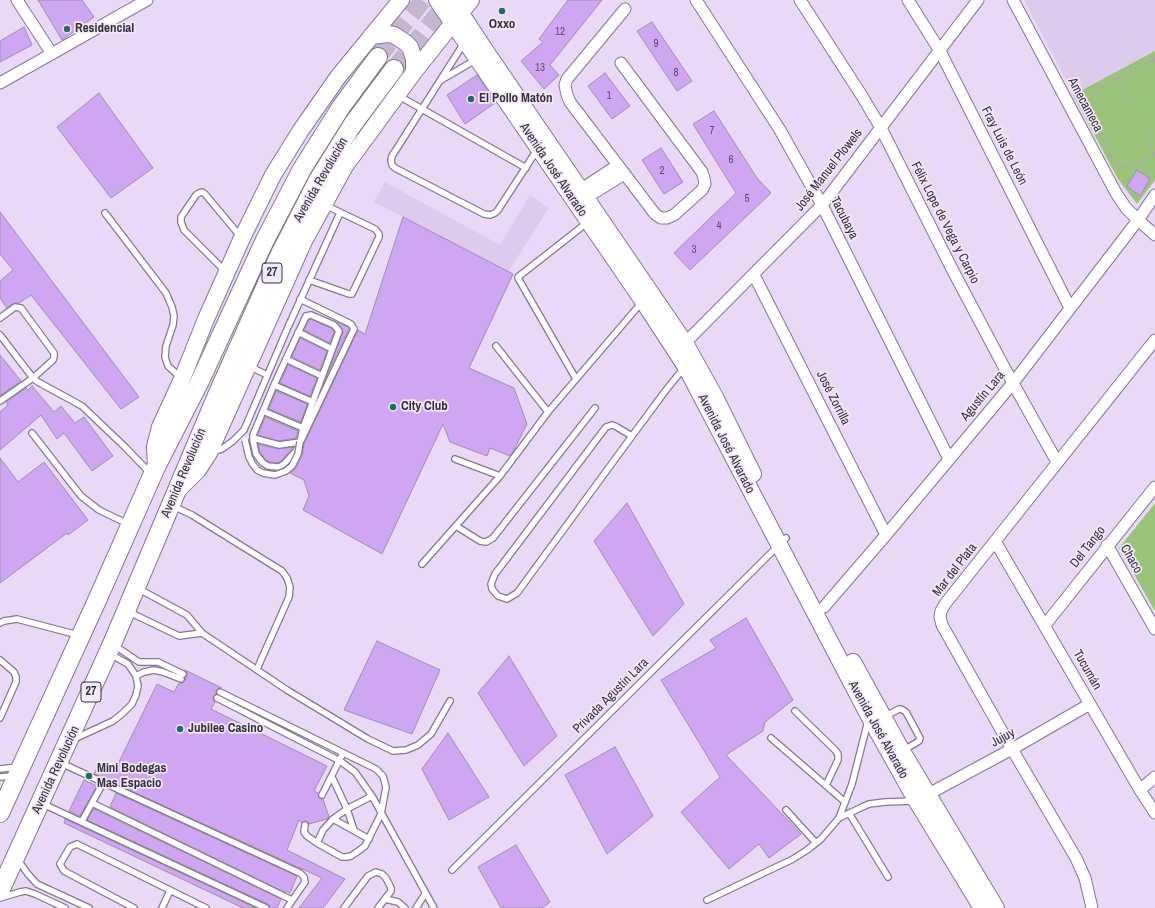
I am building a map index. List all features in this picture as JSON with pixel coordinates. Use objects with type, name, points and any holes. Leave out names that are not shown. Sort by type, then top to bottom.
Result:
[{"type":"main road","name":"Avenida Revolución","points":[[0,813],[13,773],[80,635],[154,472],[199,383],[265,240],[302,169],[341,107],[378,57]]},
{"type":"main road","name":"Avenida Revolución","points":[[0,891],[70,740],[127,611],[218,393],[278,260],[314,187],[353,124],[394,69]]},
{"type":"street","points":[[17,0],[52,54]]},
{"type":"street","points":[[0,84],[148,0]]},
{"type":"street","points":[[154,472],[155,447],[160,427],[182,379],[226,273],[273,175],[301,130],[338,77],[401,0]]},
{"type":"street","name":"Avenida José Alvarado","points":[[437,0],[455,11],[468,36],[647,296],[690,362],[782,541],[876,717],[922,797],[982,908]]},
{"type":"street","points":[[174,498],[198,470],[209,453],[304,241],[345,166],[414,72],[455,11],[470,0]]},
{"type":"street","name":"Tacubaya","points":[[696,0],[776,124],[822,205],[949,459]]},
{"type":"street","name":"Félix Lope de Vega y Carpio","points":[[800,0],[881,128],[952,269],[1057,462]]},
{"type":"street","name":"Fray Luis de León","points":[[908,0],[940,51],[1070,308]]},
{"type":"street","name":"José Manuel Plowels","points":[[685,343],[822,205],[978,0]]},
{"type":"street","name":"Amecameca","points":[[1013,0],[1105,173],[1126,208],[1155,235]]},
{"type":"street","points":[[621,62],[702,172],[704,178],[705,184],[702,190],[674,215],[667,218],[661,218],[655,214],[566,95],[565,85],[567,78],[625,9]]},
{"type":"street","points":[[371,36],[388,34],[394,35],[406,43],[410,48],[414,59],[414,72]]},
{"type":"street","name":"Avenida José Alvarado","points":[[541,144],[583,194],[593,219]]},
{"type":"street","points":[[583,194],[621,169]]},
{"type":"street","name":"Agustín Lara","points":[[819,610],[886,535],[1013,383],[1138,220],[1155,195]]},
{"type":"street","name":"José Zorrilla","points":[[754,275],[886,535]]},
{"type":"street","name":"Avenida José Alvarado","points":[[647,296],[685,343],[690,362]]},
{"type":"street","name":"Mar del Plata","points":[[1092,908],[1085,878],[1076,858],[942,625],[940,617],[941,611],[945,604],[1155,340]]},
{"type":"street","name":"Del Tango","points":[[1045,625],[1107,545],[1155,487]]},
{"type":"street","name":"Tucumán","points":[[995,541],[1140,790],[1155,813]]},
{"type":"street","name":"Chaco","points":[[1107,545],[1155,629]]},
{"type":"street","name":"Avenida José Alvarado","points":[[819,610],[874,701],[876,717],[902,751],[922,797],[996,908]]},
{"type":"street","name":"Jujuy","points":[[922,797],[1012,749],[1090,704]]},
{"type":"street","points":[[1140,790],[1155,777]]},
{"type":"lane","points":[[468,36],[392,156],[392,165],[395,168],[484,214],[490,215],[498,210],[541,144]]},
{"type":"lane","points":[[439,81],[482,56]]},
{"type":"lane","points":[[397,94],[526,168]]},
{"type":"lane","points":[[226,273],[184,230],[181,222],[182,217],[196,195],[202,192],[206,194],[242,238]]},
{"type":"lane","points":[[309,280],[349,294],[353,293],[379,237],[379,234],[375,229],[324,204]]},
{"type":"lane","points":[[105,213],[166,293],[174,316],[173,325],[166,346],[165,358],[168,366],[182,379]]},
{"type":"lane","points":[[209,453],[222,449],[244,430],[300,299],[340,213]]},
{"type":"lane","points":[[576,379],[519,283],[518,277],[593,219]]},
{"type":"lane","points":[[422,564],[500,476],[548,412],[647,296]]},
{"type":"lane","points":[[244,430],[249,457],[257,470],[274,475],[286,471],[292,466],[298,454],[300,442],[303,428],[338,331],[334,325],[308,314],[304,318],[274,385],[253,438],[256,454],[263,463],[268,466],[279,466],[284,464],[296,451],[354,329],[352,324],[300,299]]},
{"type":"lane","points":[[0,318],[15,307],[21,308],[54,353],[53,360],[33,378],[0,401]]},
{"type":"lane","points":[[298,332],[332,349]]},
{"type":"lane","points":[[0,335],[33,378],[82,406],[154,472]]},
{"type":"lane","points":[[496,346],[548,412]]},
{"type":"lane","points":[[286,359],[322,376]]},
{"type":"lane","points":[[632,436],[615,426],[612,425],[606,427],[495,574],[491,584],[492,589],[498,596],[507,599],[517,594],[666,390],[690,362]]},
{"type":"lane","points":[[249,366],[267,374]]},
{"type":"lane","points":[[274,385],[313,402]]},
{"type":"lane","points":[[456,526],[480,541],[486,542],[492,538],[595,408]]},
{"type":"lane","points":[[263,411],[303,428]]},
{"type":"lane","points":[[32,432],[81,496],[99,510],[130,525]]},
{"type":"lane","points":[[253,438],[279,445],[300,442]]},
{"type":"lane","points":[[455,458],[500,476]]},
{"type":"lane","points":[[174,498],[192,515],[282,571],[287,578],[290,586],[289,596],[257,670]]},
{"type":"lane","name":"Privada Agustín Lara","points":[[452,870],[782,541]]},
{"type":"lane","points":[[137,588],[187,615],[202,633],[287,690],[368,739],[393,751],[406,750],[418,745],[431,734],[450,701]]},
{"type":"lane","points":[[127,611],[179,636],[202,633]]},
{"type":"lane","points":[[0,624],[4,621],[17,620],[80,635]]},
{"type":"lane","points":[[110,649],[139,662],[158,662],[182,677],[154,670],[144,672],[136,676]]},
{"type":"lane","points":[[70,740],[113,721],[132,704],[136,695],[138,686],[136,676],[128,664],[110,649]]},
{"type":"lane","points":[[0,660],[14,672],[16,677],[16,682],[2,709],[0,718]]},
{"type":"lane","points":[[305,826],[304,832],[306,836],[342,857],[351,856],[365,846],[381,814],[386,787],[383,776],[376,769],[344,753],[219,695],[340,761],[355,772],[372,796],[381,814],[425,894],[434,908]]},
{"type":"lane","points":[[707,900],[793,859],[816,843],[839,818],[876,717],[899,709],[903,710],[920,736],[920,740],[902,751]]},
{"type":"lane","points":[[795,711],[838,754],[838,760],[826,785]]},
{"type":"lane","points":[[771,738],[846,802]]},
{"type":"lane","points":[[322,795],[344,753]]},
{"type":"lane","points":[[59,762],[300,873],[304,877],[305,882],[287,908]]},
{"type":"lane","points":[[0,769],[13,773]]},
{"type":"lane","points":[[332,777],[347,809],[354,830]]},
{"type":"lane","points":[[82,821],[103,783]]},
{"type":"lane","points":[[317,843],[323,830],[333,819],[347,809],[372,796]]},
{"type":"lane","points":[[839,818],[869,804],[922,797]]},
{"type":"lane","points":[[41,803],[266,908]]},
{"type":"lane","points":[[92,803],[292,900]]},
{"type":"lane","points":[[786,810],[816,843]]},
{"type":"lane","points":[[849,813],[888,878]]},
{"type":"lane","points":[[333,819],[369,839]]},
{"type":"lane","points":[[134,908],[64,871],[60,864],[70,847],[77,844],[206,908]]},
{"type":"lane","points":[[16,856],[37,884],[89,908]]},
{"type":"lane","points":[[344,908],[368,876],[376,872],[382,874],[386,878],[390,884],[391,892],[378,908]]},
{"type":"lane","points":[[0,898],[26,891],[65,908]]},
{"type":"lane","points":[[162,908],[170,891]]},
{"type":"lane","points":[[416,908],[425,894]]},
{"type":"lane","points":[[385,899],[398,902],[405,908]]},
{"type":"path","points":[[1145,135],[1155,153],[1126,168],[1117,165],[1088,108],[1100,86],[1154,61]]},
{"type":"path","points":[[1116,78],[1129,104]]},
{"type":"shaded area","points":[[1024,0],[1155,0],[1155,178],[1118,179]]},
{"type":"shaded area","points":[[385,182],[500,245],[530,195],[549,208],[508,272],[374,202]]},
{"type":"green space","points":[[1155,51],[1155,180],[1137,204],[1118,179],[1073,95]]},
{"type":"green space","points":[[1155,503],[1155,611],[1119,548]]},
{"type":"building","name":"Residencial","points":[[38,0],[82,0],[94,17],[62,40]]},
{"type":"building","points":[[568,0],[602,0],[550,65],[559,75],[544,89],[521,61],[543,42],[539,39]]},
{"type":"building","points":[[652,22],[692,81],[677,91],[637,31]]},
{"type":"building","points":[[24,27],[32,45],[0,62],[0,41]]},
{"type":"building","points":[[605,73],[630,106],[612,119],[588,86]]},
{"type":"building","name":"El Pollo Matón","points":[[477,75],[495,103],[465,124],[447,95]]},
{"type":"building","points":[[99,93],[153,168],[111,198],[57,127]]},
{"type":"building","points":[[714,111],[757,178],[771,193],[690,270],[674,253],[736,193],[693,124]]},
{"type":"building","points":[[661,148],[683,182],[664,194],[642,160]]},
{"type":"building","points":[[1137,170],[1150,179],[1140,196],[1127,186]]},
{"type":"building","points":[[0,212],[139,397],[121,409],[31,295],[19,303],[14,303],[7,308],[0,298],[0,281],[13,270],[0,254]]},
{"type":"building","name":"City Club","points":[[403,217],[513,274],[469,368],[514,388],[527,424],[510,456],[490,448],[487,456],[450,442],[443,424],[382,554],[303,510],[309,496],[304,480],[290,473],[296,468],[302,456],[304,444],[358,330],[365,334]]},
{"type":"building","points":[[311,319],[331,328],[334,332],[330,343],[304,330]]},
{"type":"building","points":[[336,322],[348,327],[349,329],[326,377],[343,332]]},
{"type":"building","points":[[300,338],[327,351],[320,370],[292,357]]},
{"type":"building","points":[[0,355],[21,381],[1,395],[0,395]]},
{"type":"building","points":[[288,365],[317,378],[310,396],[280,383]]},
{"type":"building","points":[[32,386],[54,412],[61,406],[75,423],[84,417],[113,456],[92,471],[64,433],[57,439],[41,415],[0,450],[0,412],[8,405],[6,402],[26,388],[28,390]]},
{"type":"building","points":[[276,391],[307,404],[301,422],[269,409]]},
{"type":"building","points":[[265,417],[298,431],[296,438],[279,441],[258,435]]},
{"type":"building","points":[[258,444],[278,449],[293,447],[278,463],[266,460],[260,452]]},
{"type":"building","points":[[0,458],[18,482],[44,462],[88,520],[68,535],[67,533],[0,583]]},
{"type":"building","points":[[627,503],[684,604],[653,636],[594,541]]},
{"type":"building","points":[[746,618],[793,700],[765,722],[763,731],[726,755],[801,834],[769,858],[759,844],[729,869],[681,812],[720,777],[661,680],[716,648],[710,640]]},
{"type":"building","points":[[377,641],[440,670],[412,734],[344,710]]},
{"type":"building","points":[[509,656],[557,736],[524,766],[478,693]]},
{"type":"building","points":[[185,670],[222,688],[216,690],[216,694],[213,698],[215,702],[211,709],[327,766],[314,791],[318,793],[319,798],[323,799],[329,817],[327,819],[309,824],[306,821],[302,823],[299,820],[287,850],[345,879],[323,908],[299,908],[322,878],[94,774],[100,762],[115,770],[157,684],[174,692],[179,683],[185,681],[187,674]]},
{"type":"building","points":[[448,733],[489,797],[449,820],[422,769]]},
{"type":"building","points":[[615,747],[653,816],[607,854],[565,775]]},
{"type":"building","points":[[84,780],[97,786],[80,816],[69,811]]},
{"type":"building","points":[[116,793],[297,876],[290,893],[284,892],[110,807]]},
{"type":"building","points":[[94,809],[281,899],[277,908],[270,908],[268,904],[87,820]]},
{"type":"building","points":[[65,819],[256,908],[243,908],[64,823]]},
{"type":"building","points":[[516,845],[550,902],[542,908],[501,908],[478,867]]},
{"type":"tunnel","points":[[378,57],[423,0]]},
{"type":"tunnel","points":[[394,69],[449,0]]},
{"type":"place","name":"Oxxo","points":[[502,11]]},
{"type":"place","name":"Residencial","points":[[67,29]]},
{"type":"place","name":"El Pollo Matón","points":[[471,99]]},
{"type":"place","name":"City Club","points":[[393,407]]},
{"type":"place","name":"Jubilee Casino","points":[[180,729]]},
{"type":"place","name":"Mini Bodegas Mas Espacio","points":[[89,776]]}]
